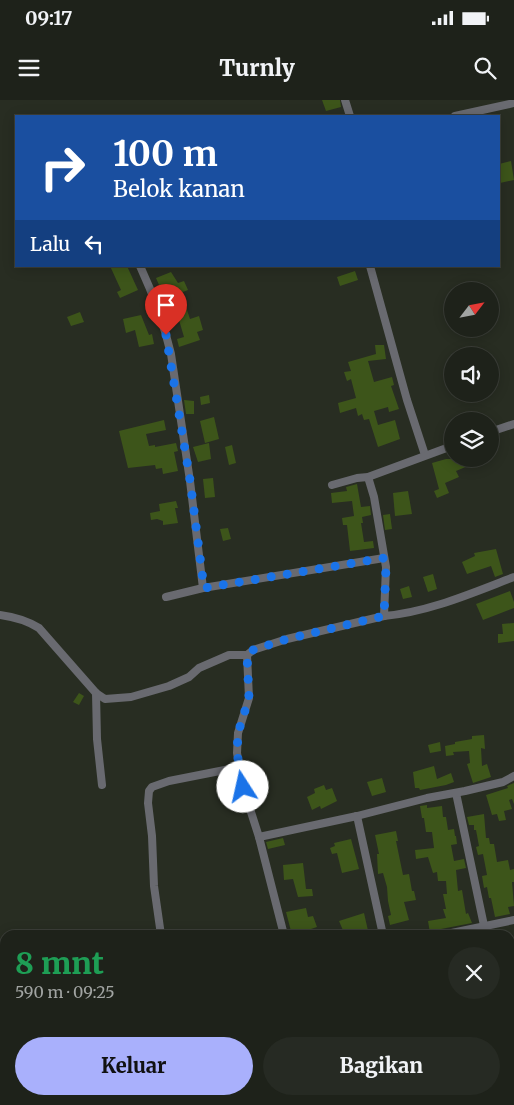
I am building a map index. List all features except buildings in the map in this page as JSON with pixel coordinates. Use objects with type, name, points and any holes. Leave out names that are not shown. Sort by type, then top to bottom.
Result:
[{"type":"street","points":[[345,100],[350,115]]},
{"type":"street","points":[[460,115],[514,103]]},
{"type":"street","points":[[140,267],[162,320],[171,354],[204,588]]},
{"type":"street","points":[[370,267],[407,400],[425,456]]},
{"type":"street","points":[[499,429],[514,424]]},
{"type":"street","points":[[332,485],[368,477],[444,449]]},
{"type":"street","points":[[368,477],[374,497],[386,567],[384,616]]},
{"type":"street","points":[[166,597],[204,588],[384,558]]},
{"type":"street","points":[[0,615],[16,617],[38,628],[96,693],[105,699],[131,697],[169,686],[189,677],[199,668],[229,654],[247,655],[253,650],[287,639],[384,616],[400,614],[456,599],[514,577]]},
{"type":"street","points":[[247,655],[249,698],[238,733],[237,753],[243,787],[259,837],[283,930]]},
{"type":"street","points":[[96,693],[97,739],[102,785]]},
{"type":"street","points":[[160,930],[154,886],[148,791],[152,787],[169,781],[240,767]]},
{"type":"street","points":[[259,837],[503,782],[514,776]]},
{"type":"street","points":[[456,793],[485,930]]},
{"type":"street","points":[[357,816],[383,930]]},
{"type":"street","points":[[465,930],[514,920]]},
{"type":"route","points":[[166,335],[171,354],[190,480],[204,588],[384,558],[386,567],[384,616],[287,639],[253,650],[247,655],[249,704],[238,733],[237,753],[243,787]]}]
